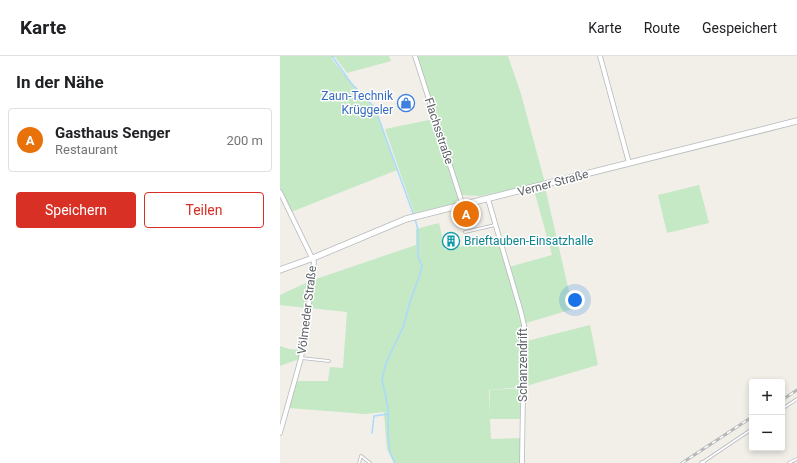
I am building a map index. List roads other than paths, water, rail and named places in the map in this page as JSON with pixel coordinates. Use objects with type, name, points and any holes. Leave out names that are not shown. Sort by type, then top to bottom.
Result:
[{"type":"street","name":"Flachsstraße","points":[[415,56],[463,206]]},
{"type":"street","points":[[600,56],[629,163]]},
{"type":"street","name":"Verner Straße","points":[[280,270],[313,258],[406,219],[463,206],[797,121]]},
{"type":"street","name":"Völmeder Straße","points":[[280,192],[314,262],[301,358],[280,433]]},
{"type":"street","name":"Schanzendrift","points":[[488,199],[524,325],[522,463]]},
{"type":"lane","points":[[465,232],[496,225]]},
{"type":"lane","points":[[301,358],[329,361]]},
{"type":"lane","points":[[785,407],[797,399]]},
{"type":"lane","points":[[702,463],[749,431]]},
{"type":"lane","points":[[359,463],[361,456],[370,463]]},
{"type":"lane","points":[[789,463],[797,459]]},
{"type":"waterway","points":[[332,56],[351,83],[375,108],[414,216]]},
{"type":"waterway","points":[[395,463],[390,453],[388,408],[382,379],[386,363],[404,325],[422,266],[418,256],[418,230],[415,219]]},
{"type":"waterway","points":[[372,433],[374,416],[388,414]]},
{"type":"railway","points":[[785,398],[797,390]]},
{"type":"railway","points":[[682,463],[749,419]]},
{"type":"place","name":"Zaun-Technik Krüggeler","points":[[406,103]]},
{"type":"place","name":"Gasthaus Senger","points":[[466,214]]},
{"type":"place","name":"Brieftauben-Einsatzhalle","points":[[451,241]]}]
